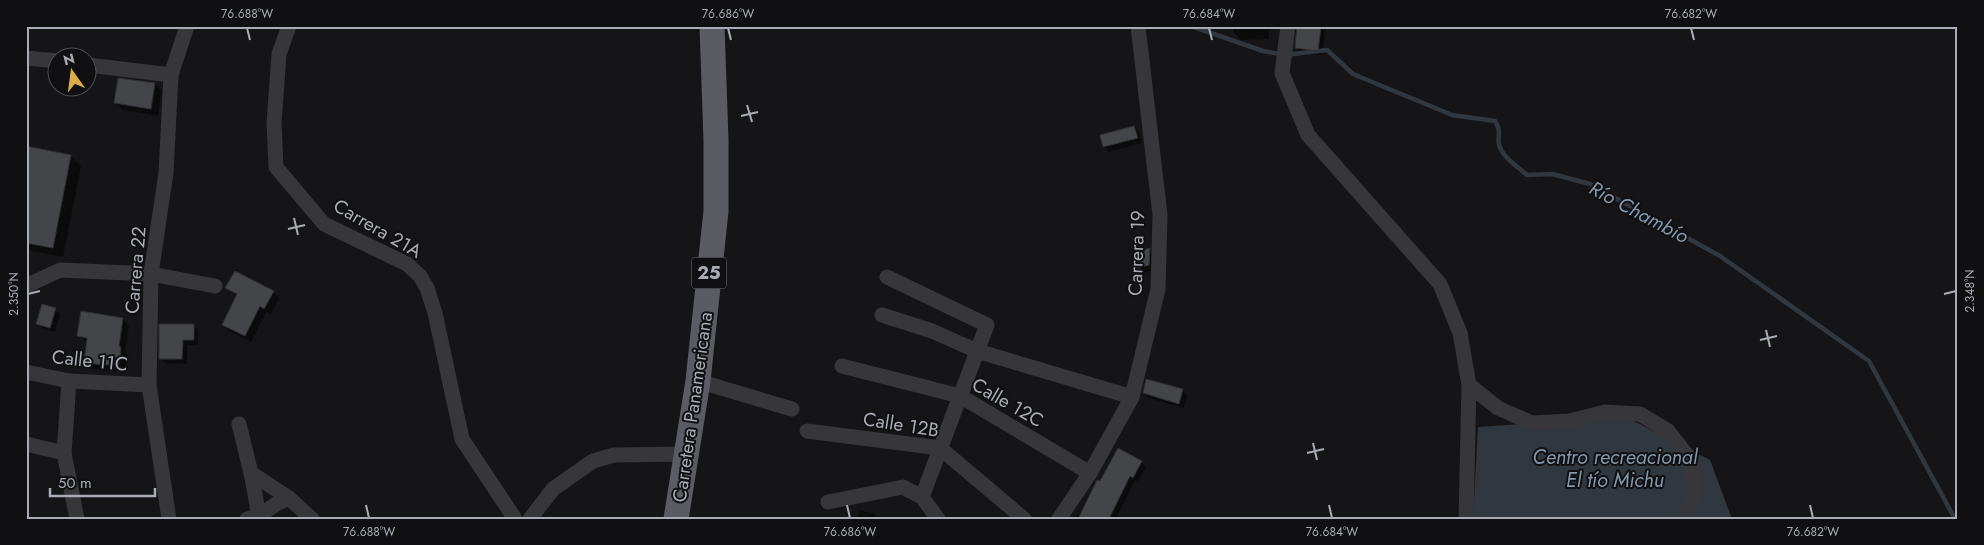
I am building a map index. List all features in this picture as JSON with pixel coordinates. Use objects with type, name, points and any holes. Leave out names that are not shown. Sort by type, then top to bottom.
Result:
[{"type":"highway","name":"Carretera Panamericana","points":[[676,519],[698,381],[716,211],[716,140],[712,26]]},
{"type":"street","name":"Carrera 22","points":[[169,519],[149,385],[151,274],[166,172],[170,75],[187,26]]},
{"type":"street","name":"Carrera 21A","points":[[289,26],[278,54],[274,123],[276,167],[324,224],[407,264],[420,276],[427,288],[435,313],[462,439],[515,519]]},
{"type":"street","name":"Carrera 19","points":[[1059,519],[1090,474],[1132,397],[1158,289],[1160,215],[1138,26]]},
{"type":"street","points":[[1288,26],[1282,73],[1308,135],[1440,284],[1460,333],[1469,385],[1466,519]]},
{"type":"street","points":[[26,58],[48,60]]},
{"type":"street","points":[[98,66],[170,75]]},
{"type":"street","points":[[26,286],[60,270],[151,274],[215,286]]},
{"type":"street","points":[[887,277],[987,324],[922,497]]},
{"type":"street","points":[[882,315],[932,331],[977,351],[1132,397]]},
{"type":"street","name":"Calle 12C","points":[[842,366],[960,396],[1090,474]]},
{"type":"street","name":"Calle 11C","points":[[26,372],[69,381],[149,385]]},
{"type":"street","points":[[69,381],[64,453],[77,519]]},
{"type":"street","points":[[698,381],[792,408]]},
{"type":"street","points":[[1469,385],[1498,408],[1532,423],[1570,421],[1605,412],[1640,414],[1668,430],[1690,459],[1694,491],[1684,519]]},
{"type":"street","points":[[239,424],[252,473],[255,518],[289,498]]},
{"type":"street","name":"Calle 12B","points":[[807,431],[940,448],[1024,519]]},
{"type":"street","points":[[26,444],[64,453]]},
{"type":"street","points":[[530,519],[553,489],[593,461],[614,455],[687,454]]},
{"type":"street","points":[[252,473],[289,498],[312,519]]},
{"type":"street","points":[[828,502],[903,487],[922,497],[938,519]]},
{"type":"water","name":"Centro recreacional El tío Michu","points":[[1626,417],[1710,460],[1732,519],[1473,519],[1478,427]]},
{"type":"building","points":[[1297,26],[1321,26],[1318,51],[1295,48]]},
{"type":"building","points":[[118,78],[155,83],[151,109],[114,103]]},
{"type":"building","points":[[1134,126],[1138,138],[1103,147],[1100,135]]},
{"type":"building","points":[[26,146],[71,155],[53,248],[26,243]]},
{"type":"building","points":[[1150,248],[1149,265],[1137,269],[1133,253]]},
{"type":"building","points":[[235,271],[274,291],[264,309],[260,306],[245,336],[222,325],[237,294],[225,288]]},
{"type":"building","points":[[42,304],[56,308],[50,328],[36,324]]},
{"type":"building","points":[[81,311],[123,318],[119,346],[121,347],[119,366],[84,363],[87,338],[77,336]]},
{"type":"building","points":[[159,324],[194,324],[194,340],[183,340],[182,359],[159,359]]},
{"type":"building","points":[[1146,379],[1183,389],[1179,404],[1143,393]]},
{"type":"building","points":[[1118,448],[1142,461],[1133,478],[1130,476],[1109,519],[1078,519],[1097,480],[1100,481]]},
{"type":"waterway","name":"Río Chambío","points":[[1191,26],[1263,51],[1285,55],[1327,50],[1353,74],[1452,115],[1495,121],[1498,128],[1501,150],[1511,162],[1527,175],[1552,174],[1590,184],[1720,256],[1869,361],[1955,519]]}]
